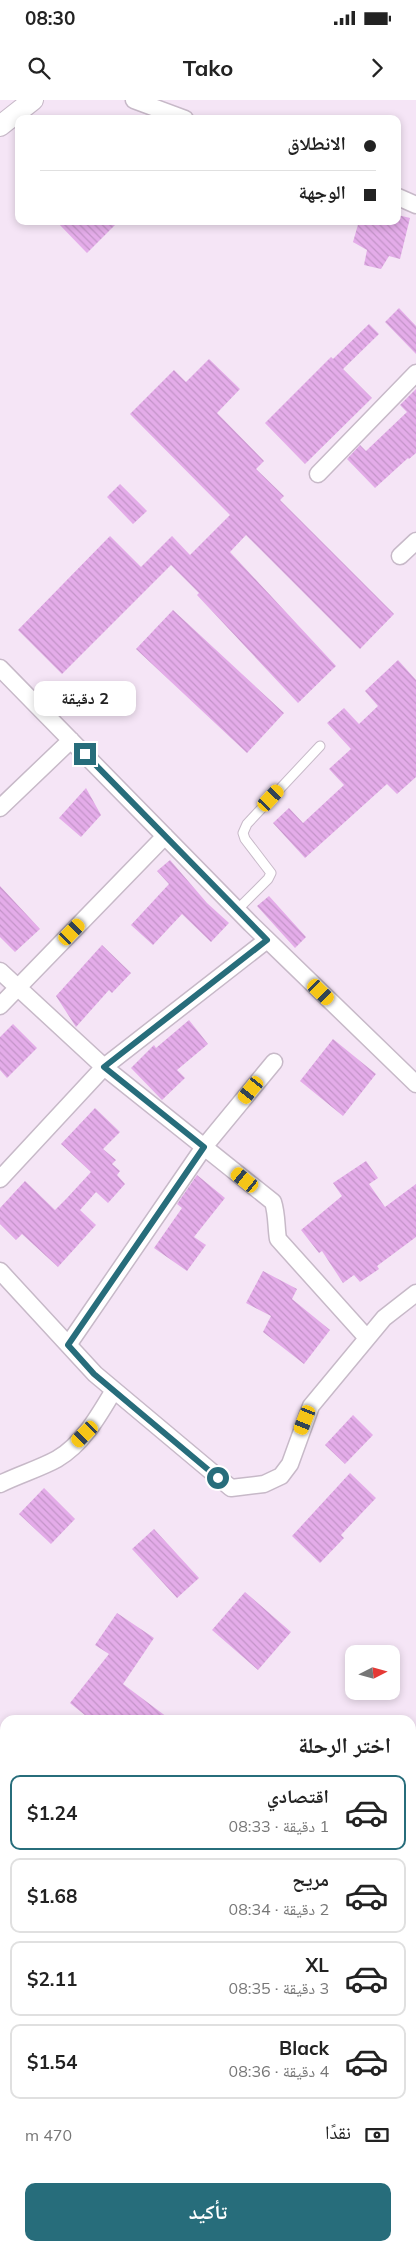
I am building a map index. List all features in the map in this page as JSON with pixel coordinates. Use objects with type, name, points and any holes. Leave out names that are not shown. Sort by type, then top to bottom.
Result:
[{"type":"street","points":[[0,126],[33,100]]},
{"type":"street","points":[[134,100],[175,115]]},
{"type":"street","points":[[401,198],[416,204]]},
{"type":"street","points":[[318,474],[416,373]]},
{"type":"street","points":[[400,556],[416,541]]},
{"type":"street","points":[[0,668],[237,910],[416,1084]]},
{"type":"street","points":[[0,808],[71,740]]},
{"type":"street","points":[[0,1006],[165,836]]},
{"type":"street","points":[[0,1179],[104,1067],[267,940]]},
{"type":"street","points":[[0,971],[104,1067],[273,1202],[276,1211],[275,1224],[278,1239],[367,1338]]},
{"type":"street","points":[[68,1345],[204,1147],[274,1062]]},
{"type":"street","points":[[0,1271],[94,1374],[231,1488],[264,1484],[281,1476],[290,1464],[311,1406],[384,1318],[416,1293]]},
{"type":"street","points":[[0,1484],[56,1460],[67,1452],[85,1434],[114,1390]]},
{"type":"lane","points":[[237,910],[268,879],[271,873],[244,839],[243,833],[247,824],[320,746]]},
{"type":"building","points":[[401,216],[410,218],[400,259],[389,256],[381,269],[364,265],[367,250],[353,242],[358,225],[401,225]]},
{"type":"building","points":[[60,225],[115,225],[87,253]]},
{"type":"building","points":[[399,308],[416,326],[416,354],[385,322]]},
{"type":"building","points":[[369,324],[379,334],[343,369],[372,398],[305,464],[265,423],[331,357],[333,359]]},
{"type":"building","points":[[209,359],[240,389],[217,413],[264,461],[256,469],[284,496],[280,500],[394,614],[360,649],[246,535],[230,552],[336,666],[298,703],[197,595],[199,593],[171,565],[62,674],[18,630],[110,536],[141,567],[172,536],[190,555],[230,515],[130,414],[174,370],[186,382]]},
{"type":"building","points":[[416,389],[416,453],[375,488],[347,459],[360,445],[366,451],[407,412],[400,405]]},
{"type":"building","points":[[120,484],[147,511],[133,524],[107,497]]},
{"type":"building","points":[[173,610],[284,713],[247,753],[136,649]]},
{"type":"building","points":[[398,660],[416,680],[416,777],[397,794],[387,784],[305,858],[273,823],[289,808],[303,823],[344,785],[329,769],[351,749],[327,723],[344,708],[359,724],[378,706],[365,691]]},
{"type":"building","points":[[86,788],[101,815],[81,837],[59,818]]},
{"type":"building","points":[[170,860],[207,903],[229,923],[211,942],[182,914],[153,945],[131,925],[169,884],[157,871]]},
{"type":"building","points":[[0,886],[40,929],[15,952],[0,937]]},
{"type":"building","points":[[269,896],[306,937],[295,948],[257,906]]},
{"type":"building","points":[[102,945],[131,973],[112,993],[109,990],[76,1027],[56,996]]},
{"type":"building","points":[[189,1020],[208,1044],[177,1070],[185,1078],[162,1100],[131,1068],[154,1045],[156,1048]]},
{"type":"building","points":[[13,1024],[37,1048],[7,1078],[0,1070],[0,1037]]},
{"type":"building","points":[[333,1039],[376,1074],[343,1116],[300,1081]]},
{"type":"building","points":[[95,1108],[120,1132],[103,1149],[116,1160],[112,1164],[120,1171],[117,1175],[125,1184],[108,1203],[96,1192],[80,1210],[96,1225],[58,1267],[22,1234],[16,1240],[0,1224],[0,1208],[25,1181],[55,1210],[67,1198],[91,1172],[61,1144]]},
{"type":"building","points":[[366,1161],[378,1178],[369,1184],[385,1207],[416,1184],[416,1237],[377,1266],[379,1269],[360,1282],[354,1275],[343,1283],[322,1251],[319,1253],[301,1230],[342,1196],[333,1183]]},
{"type":"building","points":[[197,1175],[225,1198],[194,1237],[206,1245],[187,1271],[154,1248],[182,1208],[177,1204]]},
{"type":"building","points":[[263,1271],[297,1289],[292,1299],[330,1330],[304,1364],[263,1332],[271,1316],[246,1303]]},
{"type":"building","points":[[353,1415],[373,1435],[345,1464],[325,1445]]},
{"type":"building","points":[[350,1473],[376,1498],[341,1535],[344,1538],[320,1563],[292,1536]]},
{"type":"building","points":[[44,1488],[75,1519],[51,1544],[19,1514]]},
{"type":"building","points":[[154,1529],[199,1578],[177,1598],[132,1549]]},
{"type":"building","points":[[245,1592],[291,1632],[258,1670],[212,1630]]},
{"type":"building","points":[[117,1613],[154,1638],[123,1684],[164,1715],[85,1715],[70,1703],[109,1654],[95,1645]]},
{"type":"route","points":[[85,754],[267,940],[104,1067],[204,1147],[68,1345],[94,1374],[218,1478]]}]
